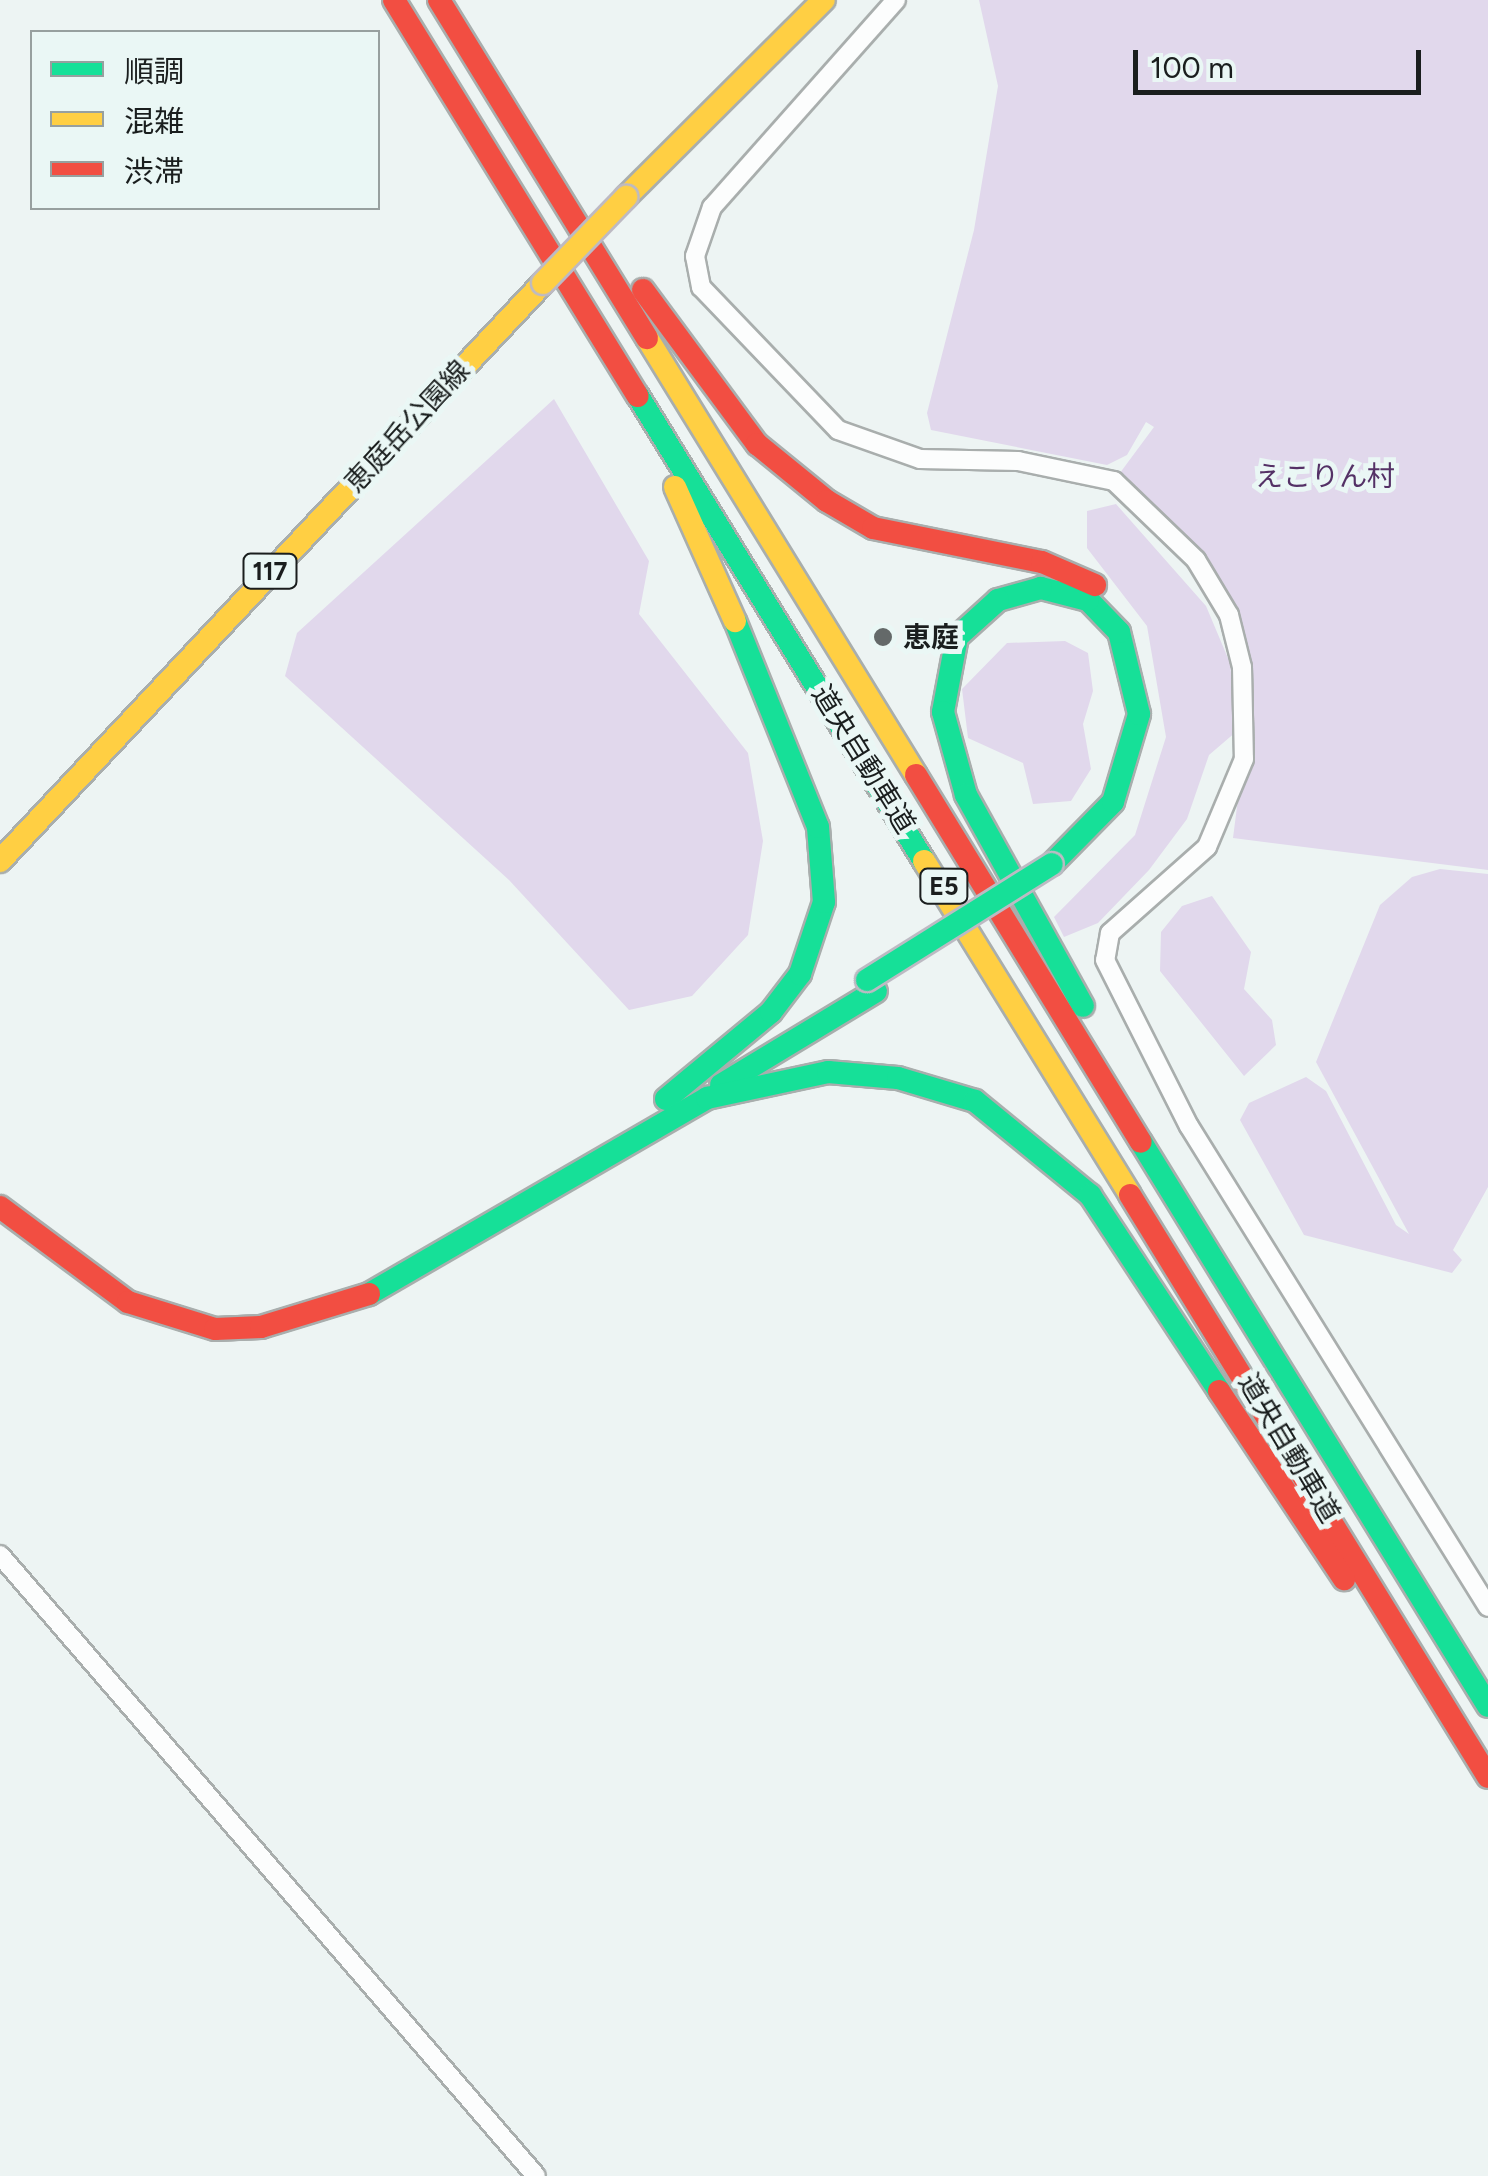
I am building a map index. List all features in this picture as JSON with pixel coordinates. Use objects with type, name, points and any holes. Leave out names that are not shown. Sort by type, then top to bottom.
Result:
[{"type":"main road","name":"道央自動車道","points":[[394,0],[608,341],[1488,1777]]},
{"type":"main road","name":"道央自動車道","points":[[439,0],[1488,1706]]},
{"type":"main road","points":[[0,1207],[92,1283],[184,1322],[261,1327],[390,1288],[1054,871],[1119,821],[1149,763],[1155,701],[1131,622],[1080,575],[873,528],[757,444],[662,319],[457,0]]},
{"type":"main road","name":"恵庭岳公園線","points":[[0,862],[543,282],[824,0]]},
{"type":"main road","points":[[608,341],[774,700],[824,864],[824,902],[800,974],[702,1090]]},
{"type":"main road","points":[[1054,871],[1113,802],[1139,714],[1119,632],[1088,600],[1041,588],[977,614],[948,656],[942,712],[966,794],[1408,1576]]},
{"type":"main road","points":[[702,1090],[828,1072],[898,1078],[975,1101],[1044,1150],[1090,1196],[1488,1795]]},
{"type":"street","points":[[896,0],[712,207],[695,256],[701,287],[838,430],[920,459],[1018,460],[1114,481],[1182,540],[1204,574],[1228,615],[1242,667],[1244,759],[1207,847],[1110,933],[1106,960],[1190,1126],[1488,1607]]},
{"type":"street","points":[[0,1555],[536,2176]]},
{"type":"green space","name":"えこりん村","points":[[979,0],[1488,0],[1488,870],[1233,838],[1249,713],[1229,615],[1114,481],[1154,427],[1146,422],[1127,455],[1107,465],[931,430],[927,413],[974,230],[998,86]]},
{"type":"green space","points":[[554,399],[649,561],[639,614],[748,753],[763,841],[748,935],[692,996],[629,1010],[509,880],[285,676],[297,633]]},
{"type":"green space","points":[[1116,504],[1206,606],[1230,663],[1237,731],[1209,755],[1187,819],[1149,870],[1098,923],[1064,937],[1054,917],[1135,835],[1166,737],[1147,626],[1087,548],[1087,511]]},
{"type":"green space","points":[[1065,641],[1088,653],[1093,691],[1083,724],[1091,769],[1071,801],[1033,804],[1023,763],[968,738],[962,689],[1007,643]]},
{"type":"green space","points":[[1440,869],[1488,874],[1488,1187],[1453,1250],[1462,1260],[1452,1273],[1304,1235],[1240,1120],[1249,1103],[1306,1077],[1326,1091],[1396,1225],[1409,1234],[1316,1062],[1380,905],[1412,877]]},
{"type":"green space","points":[[1212,896],[1251,952],[1244,989],[1272,1020],[1276,1045],[1244,1076],[1160,971],[1161,932],[1182,906]]},
{"type":"traffic: fast","points":[[638,396],[924,861]]},
{"type":"traffic: fast","points":[[1052,864],[1113,802],[1139,714],[1119,632],[1088,600],[1041,588],[998,600],[957,637],[943,712],[966,795],[1083,1006]]},
{"type":"traffic: fast","points":[[666,1099],[771,1012],[800,974],[824,902],[818,827],[735,621]]},
{"type":"traffic: fast","points":[[867,980],[1052,864]]},
{"type":"traffic: fast","points":[[721,1085],[876,991]]},
{"type":"traffic: fast","points":[[369,1294],[707,1098],[828,1072],[898,1078],[975,1101],[1090,1195],[1219,1391]]},
{"type":"traffic: fast","points":[[1141,1142],[1488,1706]]},
{"type":"traffic: slow","points":[[626,197],[824,0]]},
{"type":"traffic: slow","points":[[543,283],[626,197]]},
{"type":"traffic: slow","points":[[0,861],[543,283]]},
{"type":"traffic: slow","points":[[647,338],[916,775]]},
{"type":"traffic: slow","points":[[675,487],[735,621]]},
{"type":"traffic: slow","points":[[924,861],[1130,1195]]},
{"type":"traffic: jam","points":[[394,0],[638,396]]},
{"type":"traffic: jam","points":[[439,0],[647,338]]},
{"type":"traffic: jam","points":[[643,290],[757,444],[827,501],[873,528],[1042,562],[1095,585]]},
{"type":"traffic: jam","points":[[916,775],[1141,1142]]},
{"type":"traffic: jam","points":[[1130,1195],[1488,1777]]},
{"type":"traffic: jam","points":[[0,1207],[128,1302],[215,1329],[261,1327],[369,1294]]},
{"type":"traffic: jam","points":[[1219,1391],[1344,1579]]},
{"type":"place","name":"恵庭","points":[[883,637]]}]
